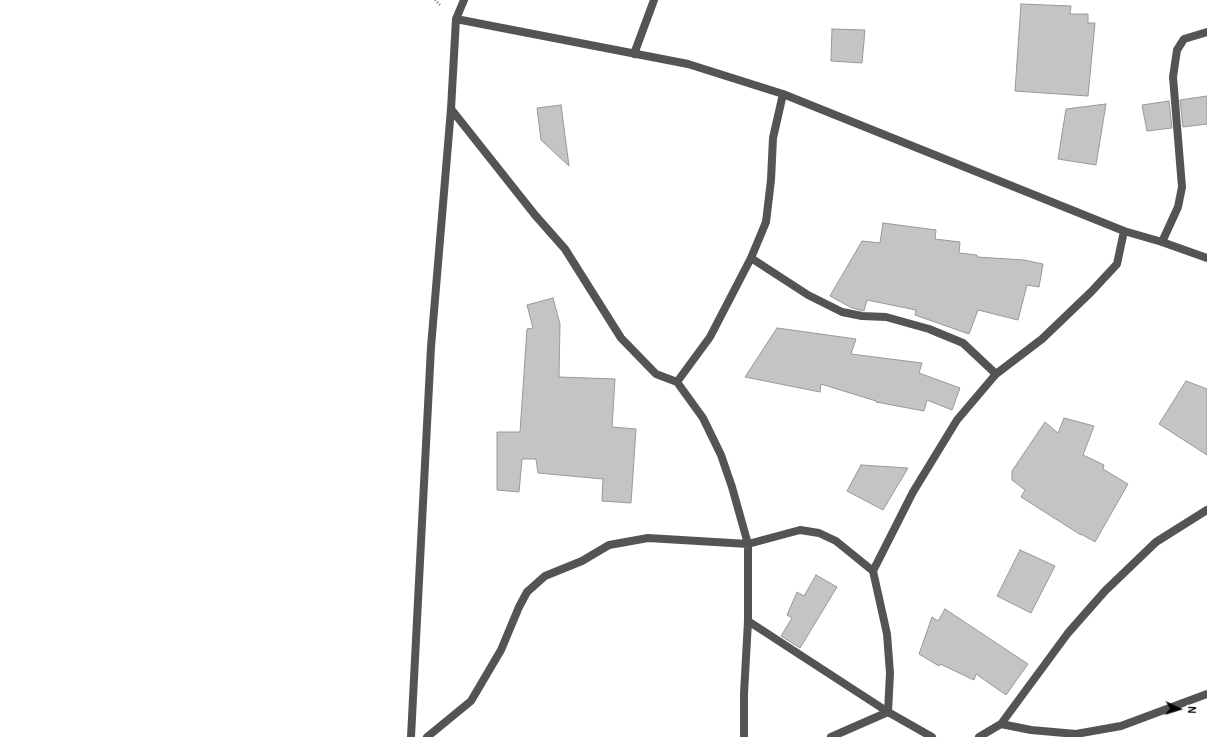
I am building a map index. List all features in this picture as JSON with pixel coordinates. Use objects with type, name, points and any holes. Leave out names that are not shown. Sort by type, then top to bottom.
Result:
[{"type":"street","points":[[410,737],[431,347],[451,109],[456,19],[464,0]]},
{"type":"street","points":[[634,54],[654,0]]},
{"type":"street","points":[[456,19],[688,64],[783,94],[1124,231],[1162,242],[1207,258]]},
{"type":"street","points":[[1162,242],[1178,207],[1182,187],[1173,77],[1177,50],[1184,39],[1207,32]]},
{"type":"street","points":[[677,382],[710,337],[751,258],[766,222],[772,180],[773,138],[783,94]]},
{"type":"street","points":[[451,109],[535,215],[565,249],[621,338],[656,374],[677,382],[703,418],[721,455],[732,487],[748,544],[748,621],[744,694],[744,737]]},
{"type":"street","points":[[872,571],[913,492],[957,420],[996,374],[1042,339],[1092,292],[1117,264],[1124,231]]},
{"type":"street","points":[[751,258],[808,295],[842,312],[862,316],[886,317],[929,329],[962,344],[996,374]]},
{"type":"street","points":[[979,737],[1001,724],[1068,633],[1105,591],[1156,542],[1207,510]]},
{"type":"street","points":[[427,737],[471,701],[501,650],[519,607],[528,592],[545,576],[582,561],[609,545],[648,538],[748,544],[800,530],[819,533],[836,541],[872,571],[887,634],[890,673],[888,712]]},
{"type":"street","points":[[748,621],[888,712],[932,737]]},
{"type":"street","points":[[1001,724],[1031,730],[1076,734],[1120,726],[1207,694]]},
{"type":"street","points":[[831,737],[888,712]]},
{"type":"building","points":[[1021,4],[1071,6],[1070,14],[1088,14],[1088,23],[1095,23],[1088,96],[1015,91]]},
{"type":"building","points":[[832,29],[865,30],[862,63],[831,61]]},
{"type":"building","points":[[1207,96],[1207,124],[1183,127],[1180,100]]},
{"type":"building","points":[[1169,101],[1172,128],[1147,131],[1142,105]]},
{"type":"building","points":[[1106,104],[1096,165],[1058,159],[1066,109]]},
{"type":"building","points":[[561,105],[569,166],[541,140],[537,108]]},
{"type":"building","points":[[883,223],[936,230],[935,239],[960,242],[959,253],[977,255],[977,257],[1024,260],[1043,264],[1039,287],[1027,285],[1018,320],[978,310],[969,334],[915,315],[916,310],[867,300],[864,311],[852,308],[830,296],[862,241],[880,243]]},
{"type":"building","points":[[553,298],[560,324],[559,377],[615,379],[612,427],[636,429],[631,503],[602,501],[603,479],[538,473],[536,459],[522,459],[519,492],[497,490],[497,432],[520,432],[527,329],[533,328],[527,305]]},
{"type":"building","points":[[777,328],[856,339],[851,354],[922,363],[919,373],[960,388],[952,410],[927,400],[924,411],[876,402],[821,384],[820,392],[745,377]]},
{"type":"building","points":[[1186,381],[1207,389],[1207,455],[1159,424]]},
{"type":"building","points":[[1064,418],[1094,426],[1083,455],[1104,465],[1103,469],[1128,484],[1095,542],[1081,535],[1021,497],[1025,490],[1012,480],[1012,471],[1045,422],[1058,433]]},
{"type":"building","points":[[861,465],[908,468],[883,510],[847,491]]},
{"type":"building","points":[[1020,550],[1055,566],[1031,613],[997,596]]},
{"type":"building","points":[[816,575],[837,587],[800,648],[781,636],[792,618],[787,615],[797,592],[804,596]]},
{"type":"building","points":[[945,609],[1028,664],[1006,695],[976,674],[974,680],[940,664],[939,666],[919,654],[932,617],[938,621]]}]
